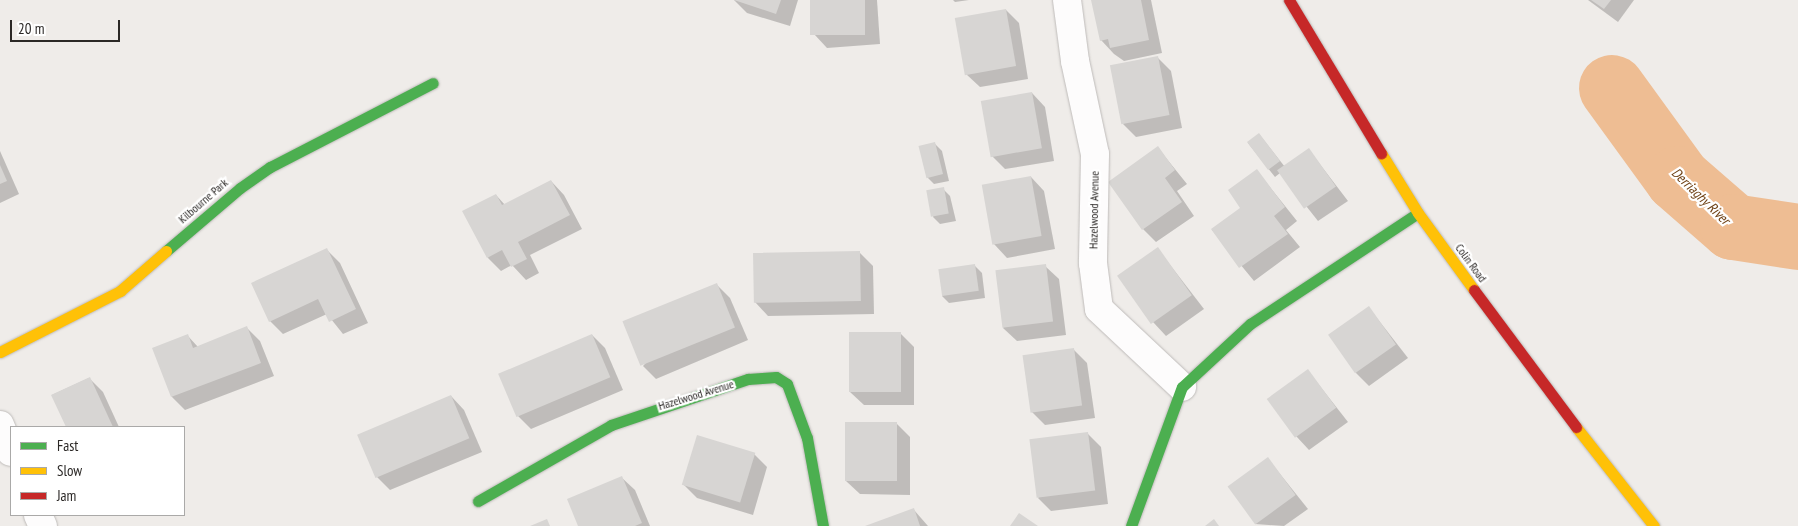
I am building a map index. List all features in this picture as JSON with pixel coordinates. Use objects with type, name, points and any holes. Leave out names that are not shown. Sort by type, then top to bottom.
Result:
[{"type":"street","name":"Hazelwood Avenue","points":[[1067,0],[1075,61],[1095,154],[1093,263],[1099,309],[1182,387]]},
{"type":"street","name":"Colin Road","points":[[1289,0],[1418,213],[1540,381],[1654,526]]},
{"type":"street","name":"Kilbourne Park","points":[[0,352],[120,290],[240,188],[270,167],[433,83]]},
{"type":"street","points":[[1131,526],[1182,387],[1250,324],[1418,213]]},
{"type":"street","name":"Hazelwood Avenue","points":[[478,501],[611,425],[748,379],[776,377],[787,384],[807,438],[823,526]]},
{"type":"street","points":[[0,426],[10,450]]},
{"type":"building","points":[[734,0],[781,0],[776,14]]},
{"type":"building","points":[[810,0],[865,0],[865,35],[810,35]]},
{"type":"building","points":[[1091,0],[1141,0],[1149,40],[1110,48],[1108,39],[1100,41]]},
{"type":"building","points":[[1591,0],[1611,0],[1604,9]]},
{"type":"building","points":[[1006,9],[1016,66],[965,75],[955,18]]},
{"type":"building","points":[[1158,56],[1169,115],[1121,124],[1110,65]]},
{"type":"building","points":[[1032,92],[1042,148],[991,157],[981,101]]},
{"type":"building","points":[[1259,133],[1280,161],[1268,170],[1247,142]]},
{"type":"building","points":[[935,142],[943,174],[926,178],[919,146]]},
{"type":"building","points":[[1158,146],[1175,170],[1165,178],[1182,202],[1142,230],[1108,182]]},
{"type":"building","points":[[1309,148],[1336,187],[1304,209],[1277,170]]},
{"type":"building","points":[[0,165],[7,181],[0,184]]},
{"type":"building","points":[[1257,169],[1285,207],[1274,216],[1288,234],[1239,268],[1211,229],[1240,208],[1228,190]]},
{"type":"building","points":[[1031,176],[1042,236],[992,245],[982,185]]},
{"type":"building","points":[[551,180],[570,215],[518,242],[527,259],[511,267],[502,250],[487,258],[462,211],[496,194],[502,205]]},
{"type":"building","points":[[944,187],[949,214],[931,217],[926,190]]},
{"type":"building","points":[[1158,247],[1192,295],[1151,324],[1117,276]]},
{"type":"building","points":[[327,248],[356,309],[329,322],[318,299],[269,322],[251,283]]},
{"type":"building","points":[[860,251],[861,301],[754,303],[753,253]]},
{"type":"building","points":[[975,264],[979,291],[942,296],[938,269]]},
{"type":"building","points":[[1046,264],[1053,322],[1002,328],[995,270]]},
{"type":"building","points":[[717,283],[735,328],[640,366],[622,321]]},
{"type":"building","points":[[1369,306],[1396,345],[1355,373],[1328,335]]},
{"type":"building","points":[[247,326],[261,363],[171,397],[152,348],[188,334],[193,348]]},
{"type":"building","points":[[849,332],[901,332],[901,392],[849,392]]},
{"type":"building","points":[[592,334],[610,377],[516,417],[498,374]]},
{"type":"building","points":[[1074,348],[1082,405],[1031,413],[1023,355]]},
{"type":"building","points":[[1308,369],[1336,408],[1295,438],[1267,399]]},
{"type":"building","points":[[90,377],[113,426],[66,426],[51,395]]},
{"type":"building","points":[[451,395],[469,438],[375,478],[357,435]]},
{"type":"building","points":[[845,422],[897,422],[897,481],[845,481]]},
{"type":"building","points":[[1088,432],[1095,491],[1037,498],[1029,439]]},
{"type":"building","points":[[697,435],[755,453],[740,503],[682,485]]},
{"type":"building","points":[[1268,457],[1296,495],[1255,524],[1228,486]]},
{"type":"building","points":[[622,476],[642,523],[635,526],[578,526],[567,499]]},
{"type":"building","points":[[914,508],[920,526],[865,526]]},
{"type":"building","points":[[1019,513],[1038,526],[1010,526]]},
{"type":"building","points":[[547,519],[550,526],[530,526]]},
{"type":"building","points":[[1214,519],[1219,526],[1205,526]]},
{"type":"waterway","name":"Derriaghy River","points":[[1612,88],[1678,179],[1733,227],[1798,237]]},
{"type":"traffic: fast","points":[[166,251],[240,188],[270,167],[433,83]]},
{"type":"traffic: fast","points":[[1131,526],[1182,387],[1250,324],[1418,213]]},
{"type":"traffic: fast","points":[[478,501],[611,425],[748,379],[776,377],[787,384],[807,438],[823,526]]},
{"type":"traffic: slow","points":[[1381,153],[1418,213],[1474,290]]},
{"type":"traffic: slow","points":[[0,352],[120,291],[166,251]]},
{"type":"traffic: slow","points":[[1576,427],[1654,526]]},
{"type":"traffic: jam","points":[[1289,0],[1381,153]]},
{"type":"traffic: jam","points":[[1474,290],[1576,427]]}]
